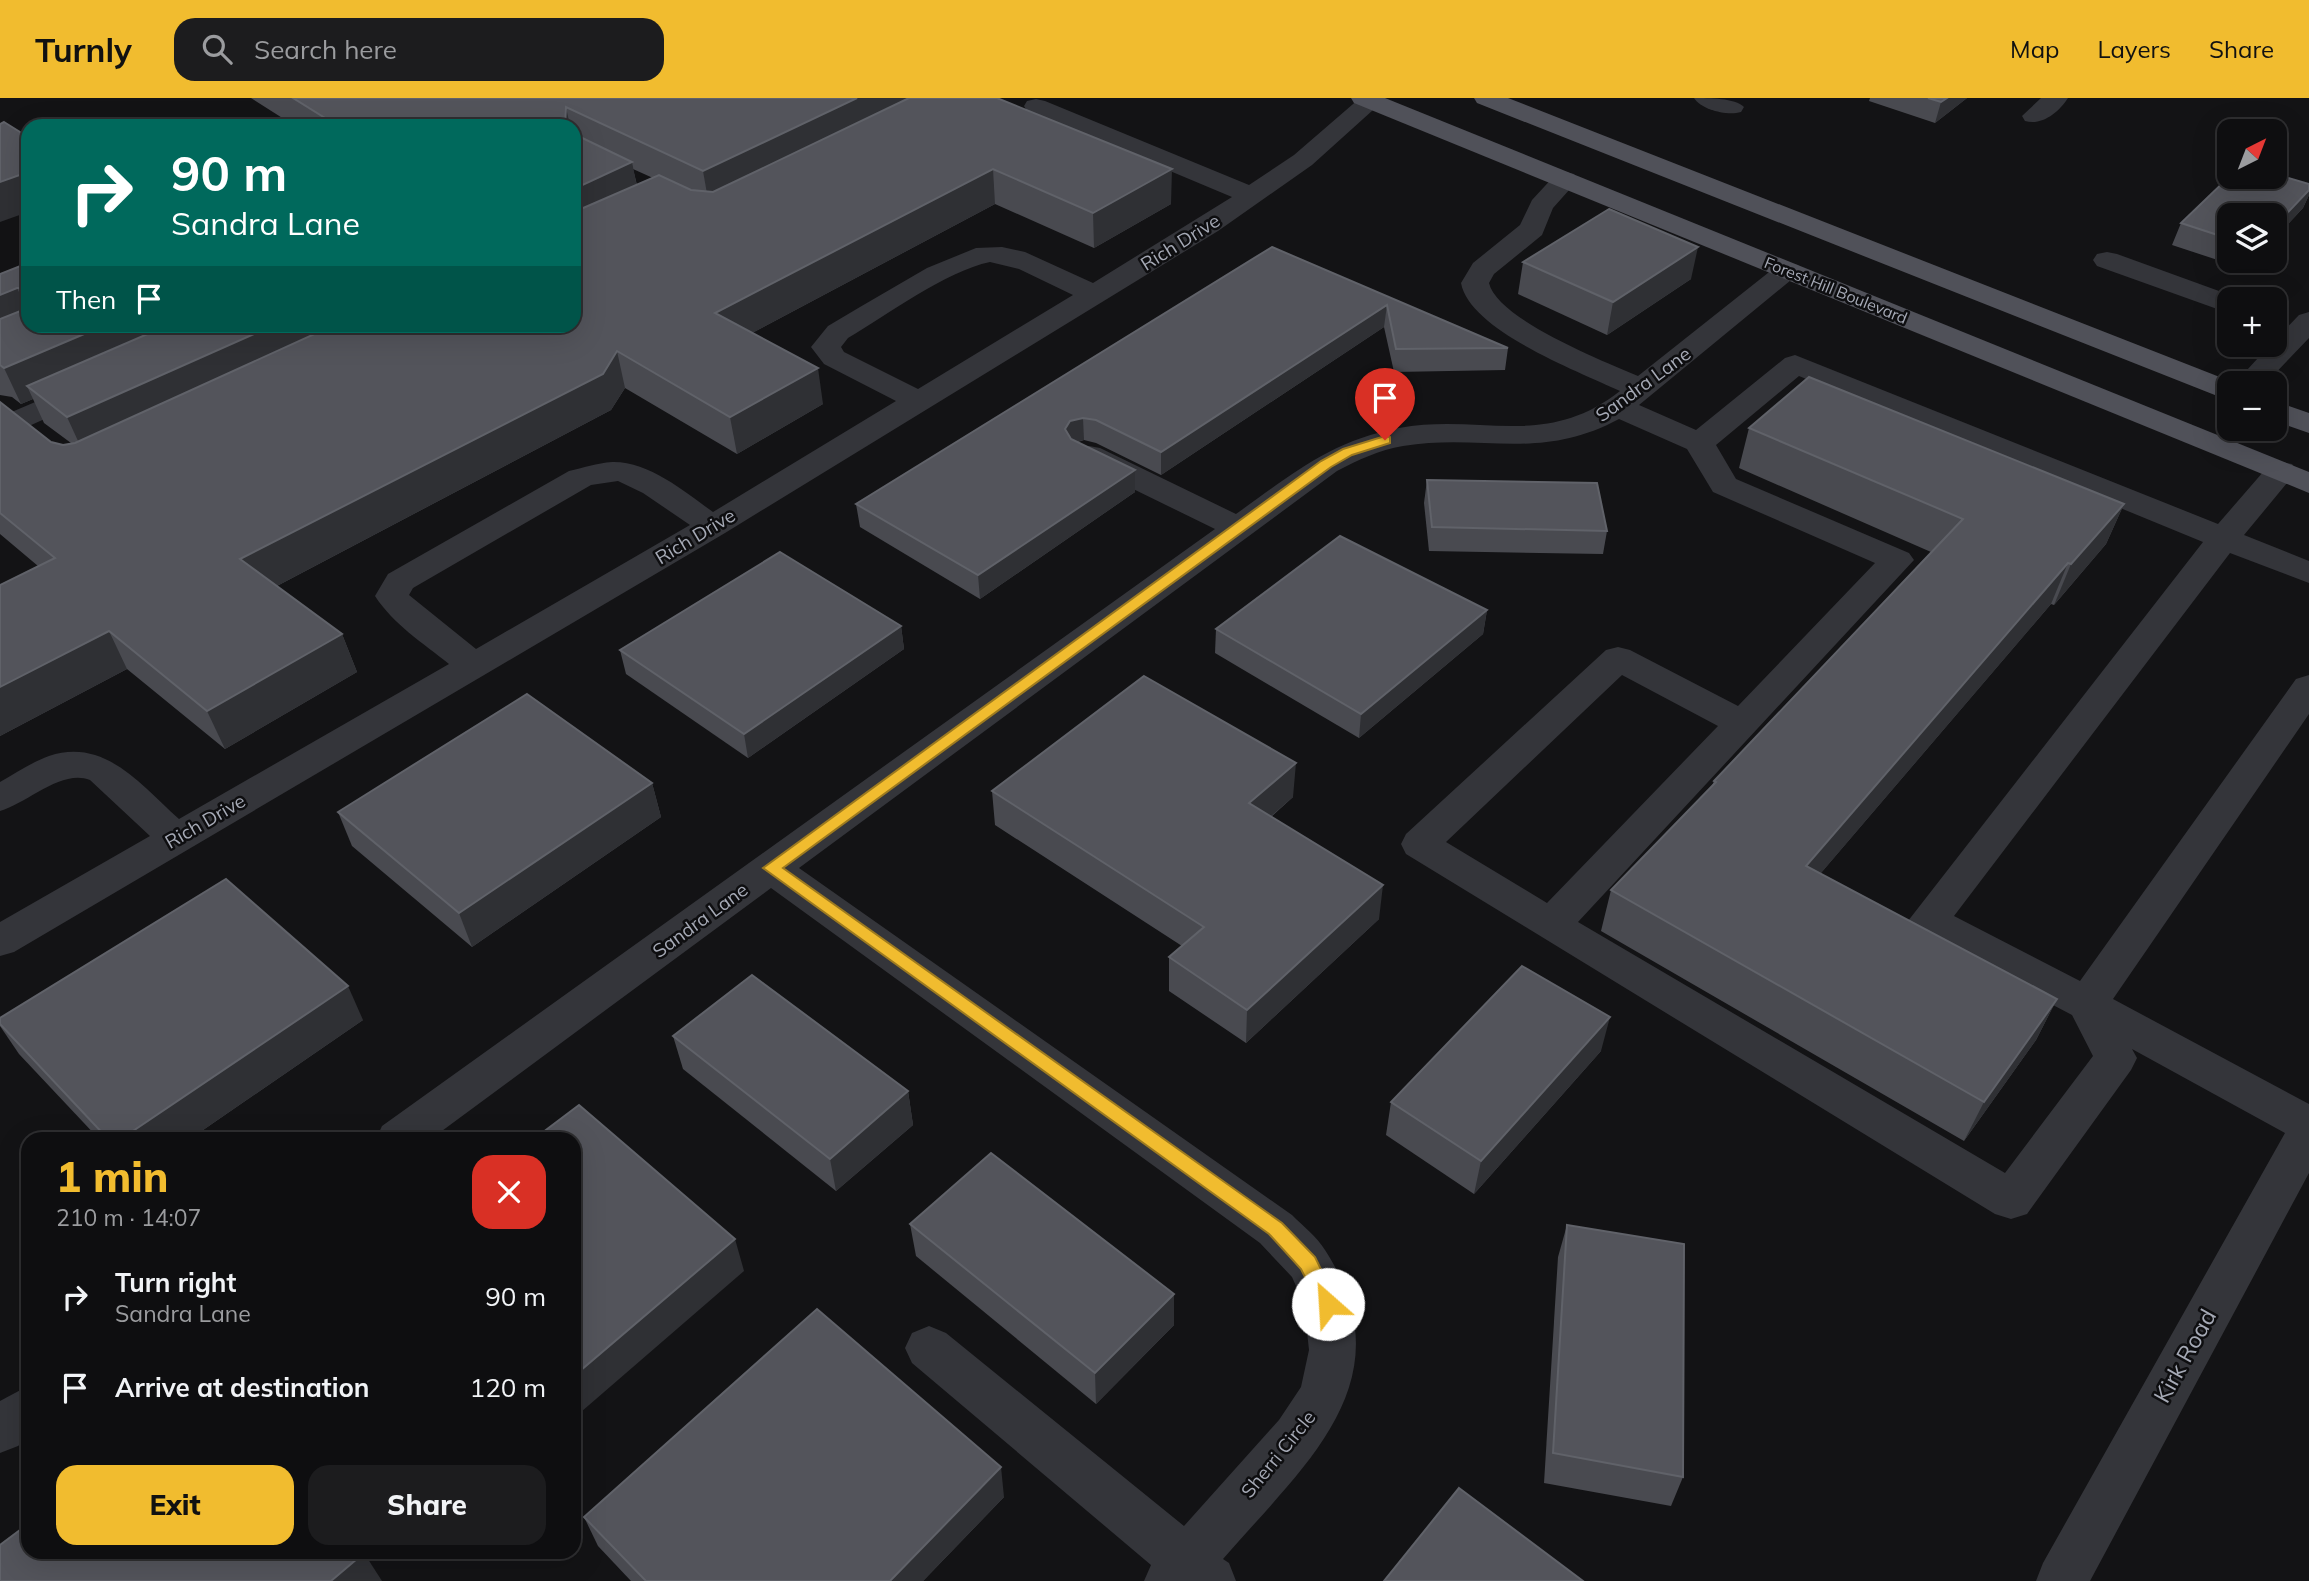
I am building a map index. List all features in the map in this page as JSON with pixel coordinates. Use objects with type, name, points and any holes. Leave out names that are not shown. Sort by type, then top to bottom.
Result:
[{"type":"main road","points":[[1486,98],[2217,387]]},
{"type":"main road","name":"Forest Hill Boulevard","points":[[1367,100],[2295,477]]},
{"type":"main road","points":[[2287,415],[2309,424]]},
{"type":"street","points":[[1706,98],[1732,107]]},
{"type":"street","points":[[2034,116],[2056,98]]},
{"type":"street","name":"Rich Drive","points":[[0,942],[713,526],[1094,294],[1252,196],[1303,160],[1367,100]]},
{"type":"street","points":[[1036,106],[1252,196]]},
{"type":"street","points":[[1550,925],[1897,560],[1724,485],[1699,443],[1493,312],[1480,300],[1475,283],[1483,269],[1532,229],[1541,206],[1565,180]]},
{"type":"street","points":[[919,401],[834,358],[825,347],[838,332],[963,261],[989,253],[1017,259],[1094,294]]},
{"type":"street","points":[[2107,260],[2217,299]]},
{"type":"street","name":"Sandra Lane","points":[[408,1132],[1326,464],[1372,443],[1428,434],[1518,438],[1547,435],[1586,425],[1630,398],[1788,271]]},
{"type":"street","points":[[2261,371],[2296,333]]},
{"type":"street","points":[[1699,443],[1795,364],[2309,573]]},
{"type":"street","points":[[19,421],[118,375]]},
{"type":"street","points":[[1084,452],[1238,528]]},
{"type":"street","points":[[475,666],[400,607],[392,596],[400,581],[580,478],[601,473],[619,472],[636,477],[713,526]]},
{"type":"street","points":[[2295,477],[2223,539],[1928,922],[2087,1004],[2309,1125]]},
{"type":"street","points":[[1742,723],[1618,657],[1420,844],[1550,925],[2011,1200],[2116,1058],[2087,1004]]},
{"type":"street","points":[[2087,1004],[2309,687]]},
{"type":"street","points":[[0,798],[60,766],[84,764],[103,771],[176,838]]},
{"type":"street","name":"Sherri Circle","points":[[771,868],[1276,1228],[1308,1263],[1328,1304],[1333,1350],[1324,1395],[1297,1436],[1189,1575]]},
{"type":"street","name":"Kirk Road","points":[[2062,1581],[2309,1131]]},
{"type":"street","points":[[929,1348],[1189,1575]]},
{"type":"street","points":[[0,1430],[21,1414]]},
{"type":"building","points":[[293,98],[857,98],[703,171],[566,107],[565,119],[327,119]]},
{"type":"building","points":[[909,98],[997,98],[1172,169],[1093,213],[993,169],[715,313],[818,368],[730,417],[617,351],[603,374],[240,559],[342,634],[207,711],[109,631],[0,687],[0,585],[55,558],[0,513],[0,402],[51,442],[63,445],[75,443],[317,333],[581,333],[581,209],[659,175],[691,190],[713,192]]},
{"type":"building","points":[[1928,98],[1947,98],[1941,102]]},
{"type":"building","points":[[4,122],[21,133],[21,174],[0,182],[0,124]]},
{"type":"building","points":[[581,137],[632,162],[581,186]]},
{"type":"building","points":[[2287,178],[2309,184],[2309,190],[2287,213],[2287,203],[2217,203],[2217,235],[2181,223],[2217,188],[2287,189]]},
{"type":"building","points":[[1609,209],[1698,247],[1613,302],[1523,262]]},
{"type":"building","points":[[1272,247],[1508,348],[1396,349],[1387,305],[1161,452],[1096,420],[1083,418],[1070,421],[1065,429],[1071,439],[1135,470],[978,575],[856,504]]},
{"type":"building","points":[[21,266],[21,288],[0,295],[0,274]]},
{"type":"building","points":[[21,311],[21,333],[86,333],[4,368],[0,365],[0,319]]},
{"type":"building","points":[[150,333],[256,333],[67,417],[27,386]]},
{"type":"building","points":[[1809,377],[2124,504],[2071,564],[2068,563],[1806,866],[2057,999],[1984,1102],[1611,890],[1963,519],[1749,428]]},
{"type":"building","points":[[1427,480],[1597,483],[1607,531],[1432,527]]},
{"type":"building","points":[[1340,536],[1487,610],[1361,714],[1216,629]]},
{"type":"building","points":[[780,552],[901,626],[744,734],[620,650]]},
{"type":"building","points":[[1144,676],[1296,763],[1249,803],[1383,885],[1247,1010],[1169,957],[1204,927],[992,791]]},
{"type":"building","points":[[527,694],[652,783],[459,913],[338,812]]},
{"type":"building","points":[[226,879],[348,986],[131,1132],[101,1132],[0,1024],[0,1018]]},
{"type":"building","points":[[1522,966],[1610,1017],[1481,1161],[1391,1102]]},
{"type":"building","points":[[752,975],[908,1091],[830,1159],[673,1036]]},
{"type":"building","points":[[579,1105],[735,1239],[581,1370],[581,1132],[543,1132]]},
{"type":"building","points":[[991,1153],[1174,1294],[1095,1373],[910,1224]]},
{"type":"building","points":[[1567,1225],[1684,1244],[1683,1477],[1553,1453]]},
{"type":"building","points":[[817,1309],[1001,1467],[890,1581],[646,1581],[584,1517]]},
{"type":"building","points":[[1459,1488],[1583,1581],[1384,1581]]},
{"type":"building","points":[[21,1529],[21,1559],[357,1559],[331,1581],[0,1581],[0,1545]]},
{"type":"route","points":[[1328,1304],[1308,1263],[1276,1228],[771,868],[1326,464],[1347,452],[1385,440]]}]
